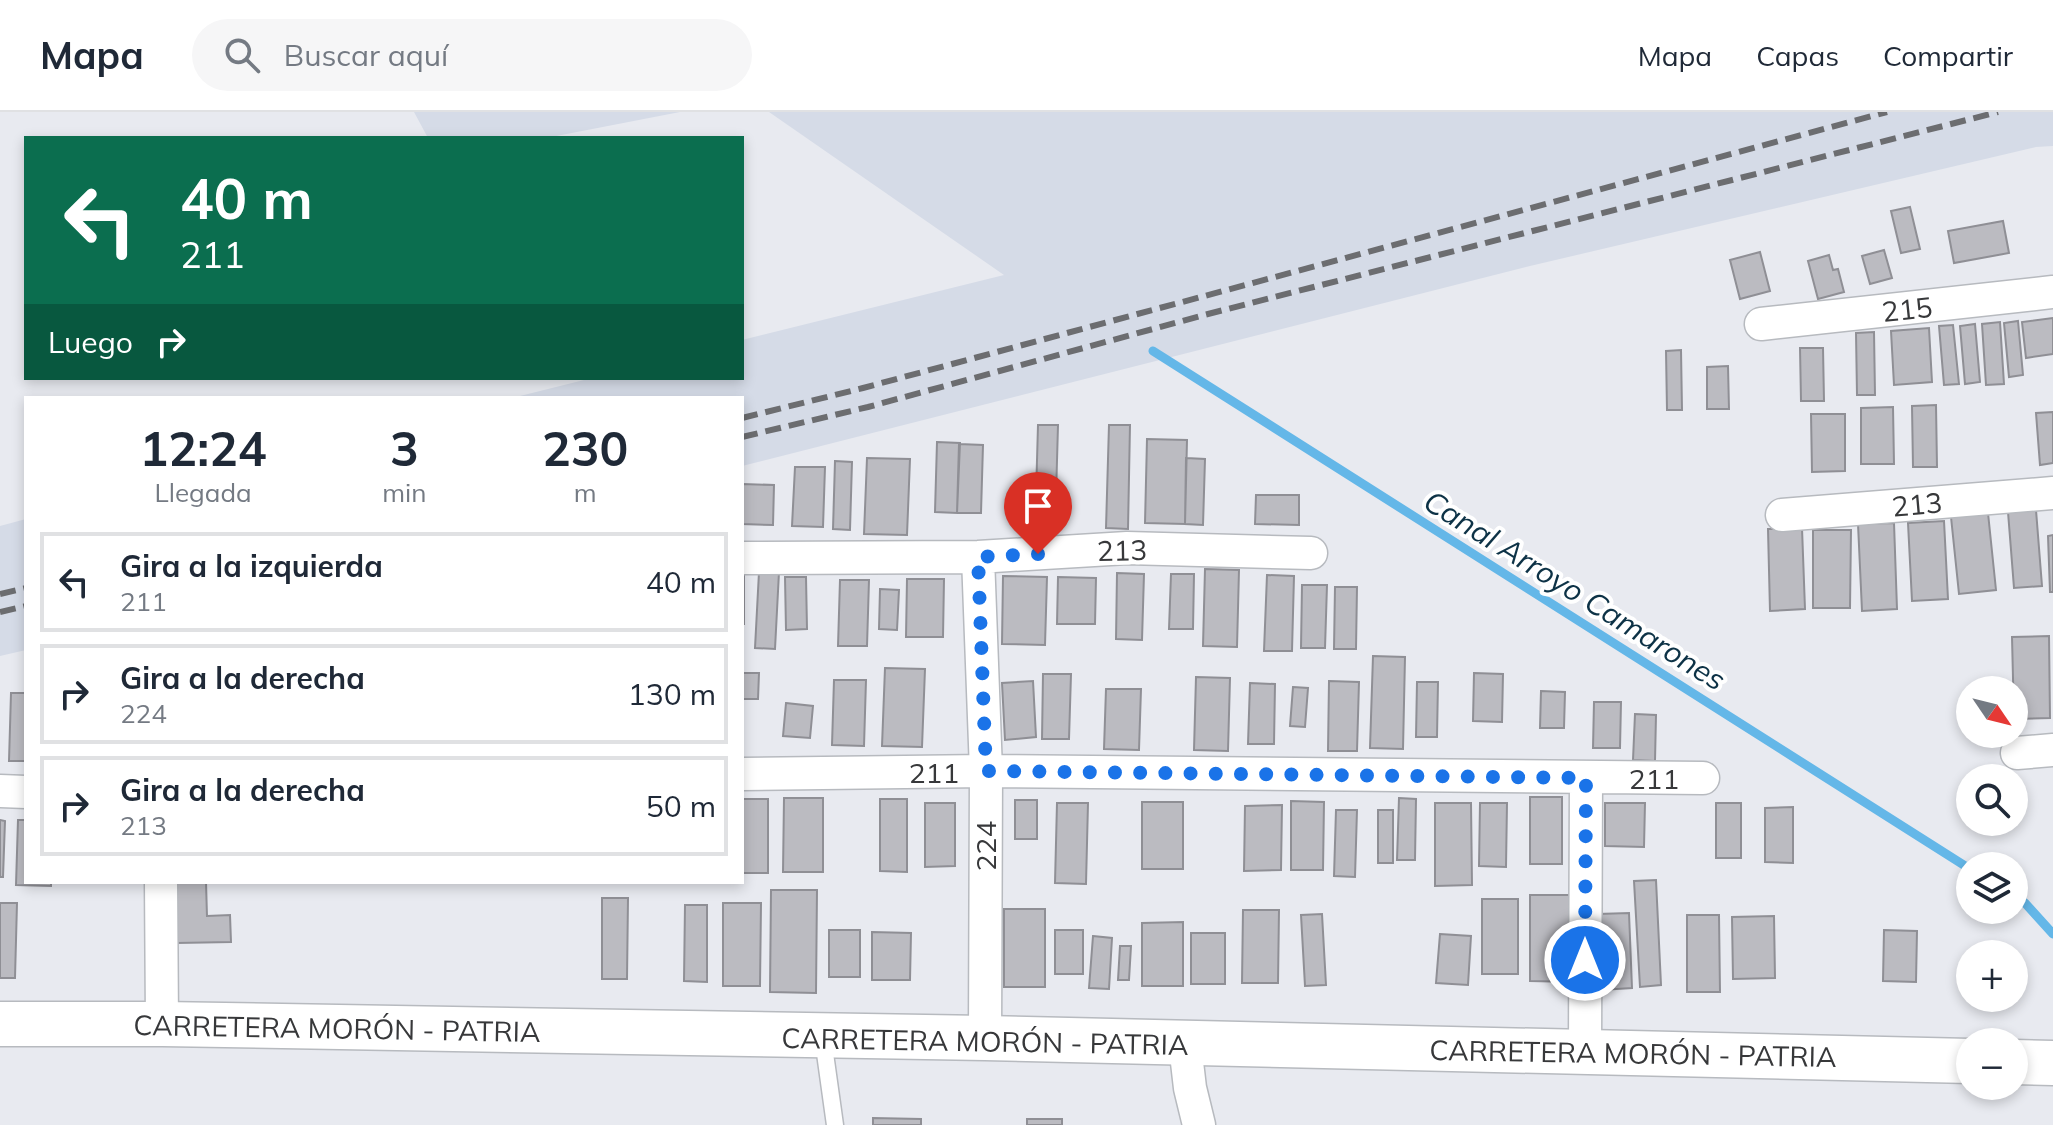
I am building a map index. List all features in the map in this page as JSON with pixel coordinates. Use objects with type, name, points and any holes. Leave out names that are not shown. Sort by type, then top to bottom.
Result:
[{"type":"main road","name":"CARRETERA MORÓN - PATRIA","points":[[0,1024],[985,1038],[1956,1061]]},
{"type":"main road","points":[[2028,1062],[2053,1063]]},
{"type":"street","name":"215","points":[[1761,324],[2053,292]]},
{"type":"street","name":"213","points":[[1782,515],[2053,493]]},
{"type":"street","name":"213","points":[[744,558],[978,557],[1127,548],[1311,553]]},
{"type":"street","name":"224","points":[[978,557],[986,771],[985,1038]]},
{"type":"street","points":[[2017,753],[2053,750]]},
{"type":"street","name":"211","points":[[744,774],[986,771],[1703,778]]},
{"type":"street","points":[[1585,1051],[1586,778]]},
{"type":"street","points":[[0,791],[24,792]]},
{"type":"street","points":[[161,884],[162,1024]]},
{"type":"street","points":[[1185,1045],[1190,1088],[1199,1125]]},
{"type":"lane","points":[[823,1037],[835,1125]]},
{"type":"shaded area","points":[[414,112],[680,112],[556,136],[427,136]]},
{"type":"shaded area","points":[[769,112],[2053,112],[2053,146],[2036,147],[1530,266],[744,465],[744,396],[520,396],[584,380],[744,380],[744,340],[1004,275]]},
{"type":"shaded area","points":[[24,520],[24,650],[0,656],[0,526]]},
{"type":"building","points":[[1910,207],[1920,249],[1901,253],[1891,211]]},
{"type":"building","points":[[2003,221],[2009,253],[1954,263],[1948,231]]},
{"type":"building","points":[[1884,250],[1892,278],[1870,284],[1862,256]]},
{"type":"building","points":[[1760,252],[1770,291],[1740,299],[1730,260]]},
{"type":"building","points":[[1829,255],[1833,270],[1838,269],[1844,292],[1818,299],[1808,261]]},
{"type":"building","points":[[2053,318],[2053,354],[2026,358],[2022,322]]},
{"type":"building","points":[[2018,321],[2023,375],[2009,377],[2004,323]]},
{"type":"building","points":[[2000,322],[2004,384],[1986,385],[1982,324]]},
{"type":"building","points":[[1975,324],[1980,382],[1965,384],[1960,326]]},
{"type":"building","points":[[1953,325],[1959,384],[1944,385],[1939,326]]},
{"type":"building","points":[[1929,328],[1932,382],[1894,385],[1891,331]]},
{"type":"building","points":[[1874,332],[1875,395],[1857,395],[1856,333]]},
{"type":"building","points":[[1800,348],[1823,348],[1824,401],[1801,401]]},
{"type":"building","points":[[1681,350],[1682,410],[1667,410],[1666,351]]},
{"type":"building","points":[[1728,366],[1729,409],[1707,409],[1707,367]]},
{"type":"building","points":[[1936,405],[1937,467],[1913,467],[1912,406]]},
{"type":"building","points":[[1893,407],[1894,464],[1861,464],[1861,408]]},
{"type":"building","points":[[2053,412],[2053,463],[2040,465],[2036,413]]},
{"type":"building","points":[[1811,414],[1845,414],[1845,471],[1812,472]]},
{"type":"building","points":[[1038,425],[1058,425],[1055,532],[1035,531]]},
{"type":"building","points":[[1109,425],[1130,425],[1128,529],[1106,528]]},
{"type":"building","points":[[1147,439],[1187,440],[1185,524],[1145,523]]},
{"type":"building","points":[[937,442],[960,443],[957,513],[935,512]]},
{"type":"building","points":[[959,444],[983,445],[981,513],[957,513]]},
{"type":"building","points":[[867,458],[910,459],[907,535],[864,534]]},
{"type":"building","points":[[1186,458],[1205,459],[1203,525],[1185,524]]},
{"type":"building","points":[[835,461],[852,462],[850,530],[833,529]]},
{"type":"building","points":[[795,467],[825,467],[823,527],[792,526]]},
{"type":"building","points":[[744,484],[774,485],[773,525],[744,524]]},
{"type":"building","points":[[1256,495],[1299,495],[1299,525],[1255,524]]},
{"type":"building","points":[[2036,510],[2042,586],[2014,588],[2008,512]]},
{"type":"building","points":[[1988,513],[1996,590],[1959,594],[1951,517]]},
{"type":"building","points":[[1944,521],[1948,599],[1912,601],[1908,523]]},
{"type":"building","points":[[1894,523],[1897,609],[1862,611],[1858,524]]},
{"type":"building","points":[[1802,528],[1805,609],[1770,611],[1768,529]]},
{"type":"building","points":[[1813,530],[1851,530],[1850,608],[1813,608]]},
{"type":"building","points":[[2053,535],[2053,592],[2050,592],[2048,536]]},
{"type":"building","points":[[1205,569],[1239,570],[1237,647],[1203,646]]},
{"type":"building","points":[[759,572],[779,572],[775,649],[755,648]]},
{"type":"building","points":[[1117,573],[1144,574],[1142,640],[1116,639]]},
{"type":"building","points":[[1171,574],[1194,574],[1193,629],[1169,629]]},
{"type":"building","points":[[1267,575],[1294,576],[1292,651],[1264,651]]},
{"type":"building","points":[[1003,576],[1047,577],[1045,645],[1002,644]]},
{"type":"building","points":[[785,577],[806,577],[807,629],[786,630]]},
{"type":"building","points":[[1058,577],[1096,578],[1095,624],[1057,624]]},
{"type":"building","points":[[907,579],[944,579],[943,637],[906,637]]},
{"type":"building","points":[[840,580],[869,580],[867,646],[838,646]]},
{"type":"building","points":[[1302,585],[1327,585],[1325,648],[1301,648]]},
{"type":"building","points":[[1335,587],[1357,587],[1356,649],[1334,649]]},
{"type":"building","points":[[880,589],[899,590],[897,630],[879,629]]},
{"type":"building","points":[[2049,636],[2050,718],[2028,719],[2028,676],[2013,676],[2012,637]]},
{"type":"building","points":[[1373,656],[1405,657],[1403,749],[1370,748]]},
{"type":"building","points":[[885,668],[925,669],[922,747],[882,746]]},
{"type":"building","points":[[744,673],[759,673],[758,699],[744,699]]},
{"type":"building","points":[[1474,673],[1503,674],[1502,722],[1473,721]]},
{"type":"building","points":[[1043,674],[1071,674],[1069,739],[1042,739]]},
{"type":"building","points":[[1196,677],[1230,678],[1228,751],[1194,750]]},
{"type":"building","points":[[834,680],[866,680],[864,746],[832,745]]},
{"type":"building","points":[[1033,681],[1036,737],[1005,740],[1002,683]]},
{"type":"building","points":[[1329,681],[1359,682],[1357,751],[1328,751]]},
{"type":"building","points":[[1417,682],[1438,682],[1437,737],[1416,737]]},
{"type":"building","points":[[1250,683],[1275,684],[1274,744],[1248,744]]},
{"type":"building","points":[[1293,687],[1308,688],[1305,727],[1290,726]]},
{"type":"building","points":[[1106,689],[1141,689],[1139,750],[1104,749]]},
{"type":"building","points":[[1541,691],[1565,692],[1564,728],[1540,728]]},
{"type":"building","points":[[11,693],[24,693],[24,761],[9,761]]},
{"type":"building","points":[[1594,702],[1621,702],[1620,748],[1593,748]]},
{"type":"building","points":[[786,703],[813,706],[810,738],[783,736]]},
{"type":"building","points":[[1635,714],[1656,715],[1655,761],[1633,760]]},
{"type":"building","points":[[1530,797],[1562,797],[1562,864],[1530,864]]},
{"type":"building","points":[[784,798],[823,798],[823,872],[783,872]]},
{"type":"building","points":[[1399,798],[1416,799],[1415,860],[1397,860]]},
{"type":"building","points":[[744,799],[768,799],[768,873],[744,873]]},
{"type":"building","points":[[880,799],[907,799],[907,872],[880,871]]},
{"type":"building","points":[[1015,800],[1037,800],[1037,839],[1015,839]]},
{"type":"building","points":[[1291,801],[1324,802],[1323,870],[1291,870]]},
{"type":"building","points":[[1142,802],[1183,802],[1183,869],[1142,869]]},
{"type":"building","points":[[925,803],[955,803],[955,866],[925,867]]},
{"type":"building","points":[[1057,803],[1088,803],[1086,884],[1055,883]]},
{"type":"building","points":[[1435,803],[1471,803],[1472,885],[1435,886]]},
{"type":"building","points":[[1480,803],[1507,803],[1506,867],[1479,866]]},
{"type":"building","points":[[1605,803],[1645,803],[1644,847],[1605,846]]},
{"type":"building","points":[[1716,803],[1741,803],[1741,858],[1716,858]]},
{"type":"building","points":[[1282,805],[1281,870],[1244,871],[1245,806]]},
{"type":"building","points":[[1793,807],[1793,863],[1765,862],[1765,808]]},
{"type":"building","points":[[1336,810],[1357,810],[1355,877],[1334,876]]},
{"type":"building","points":[[1378,810],[1393,810],[1393,863],[1378,863]]},
{"type":"building","points":[[0,820],[5,821],[3,877],[0,877]]},
{"type":"building","points":[[18,820],[24,820],[24,884],[51,886],[16,885]]},
{"type":"building","points":[[1656,880],[1661,985],[1640,987],[1634,881]]},
{"type":"building","points":[[176,884],[206,884],[207,916],[230,915],[231,942],[177,943]]},
{"type":"building","points":[[771,890],[817,890],[816,993],[770,992]]},
{"type":"building","points":[[1530,895],[1574,895],[1574,982],[1530,981]]},
{"type":"building","points":[[602,898],[628,898],[627,979],[602,979]]},
{"type":"building","points":[[1482,899],[1518,899],[1518,974],[1482,974]]},
{"type":"building","points":[[0,903],[17,903],[15,978],[0,978]]},
{"type":"building","points":[[723,903],[761,903],[760,986],[723,986]]},
{"type":"building","points":[[685,905],[707,905],[707,982],[684,981]]},
{"type":"building","points":[[1004,909],[1045,909],[1045,987],[1004,987]]},
{"type":"building","points":[[1243,910],[1279,910],[1278,983],[1242,983]]},
{"type":"building","points":[[1629,913],[1632,988],[1601,990],[1598,914]]},
{"type":"building","points":[[1322,914],[1326,985],[1305,986],[1301,915]]},
{"type":"building","points":[[1687,915],[1719,915],[1720,992],[1687,992]]},
{"type":"building","points":[[1774,916],[1775,978],[1733,979],[1732,917]]},
{"type":"building","points":[[1183,922],[1183,986],[1142,986],[1142,923]]},
{"type":"building","points":[[829,930],[860,930],[860,977],[829,977]]},
{"type":"building","points":[[1055,930],[1083,930],[1083,974],[1055,974]]},
{"type":"building","points":[[1884,930],[1917,931],[1916,982],[1883,981]]},
{"type":"building","points":[[872,932],[911,933],[910,980],[872,980]]},
{"type":"building","points":[[1191,933],[1225,933],[1225,984],[1191,984]]},
{"type":"building","points":[[1440,934],[1471,936],[1468,985],[1436,983]]},
{"type":"building","points":[[1093,936],[1112,938],[1109,989],[1089,988]]},
{"type":"building","points":[[1120,946],[1131,946],[1129,980],[1118,980]]},
{"type":"building","points":[[873,1118],[921,1119],[921,1125],[873,1125]]},
{"type":"building","points":[[1027,1119],[1062,1119],[1062,1125],[1027,1125]]},
{"type":"waterway","name":"Canal Arroyo Camarones","points":[[1153,351],[1956,860]]},
{"type":"waterway","name":"Canal Arroyo Camarones","points":[[2028,906],[2053,934]]},
{"type":"railway","points":[[744,418],[1887,112]]},
{"type":"railway","points":[[744,437],[868,407],[1204,315],[1998,112]]},
{"type":"railway","points":[[0,594],[24,588]]},
{"type":"railway","points":[[0,612],[24,606]]},
{"type":"route","points":[[1038,554],[978,557],[986,771],[1586,778],[1585,960]]}]
